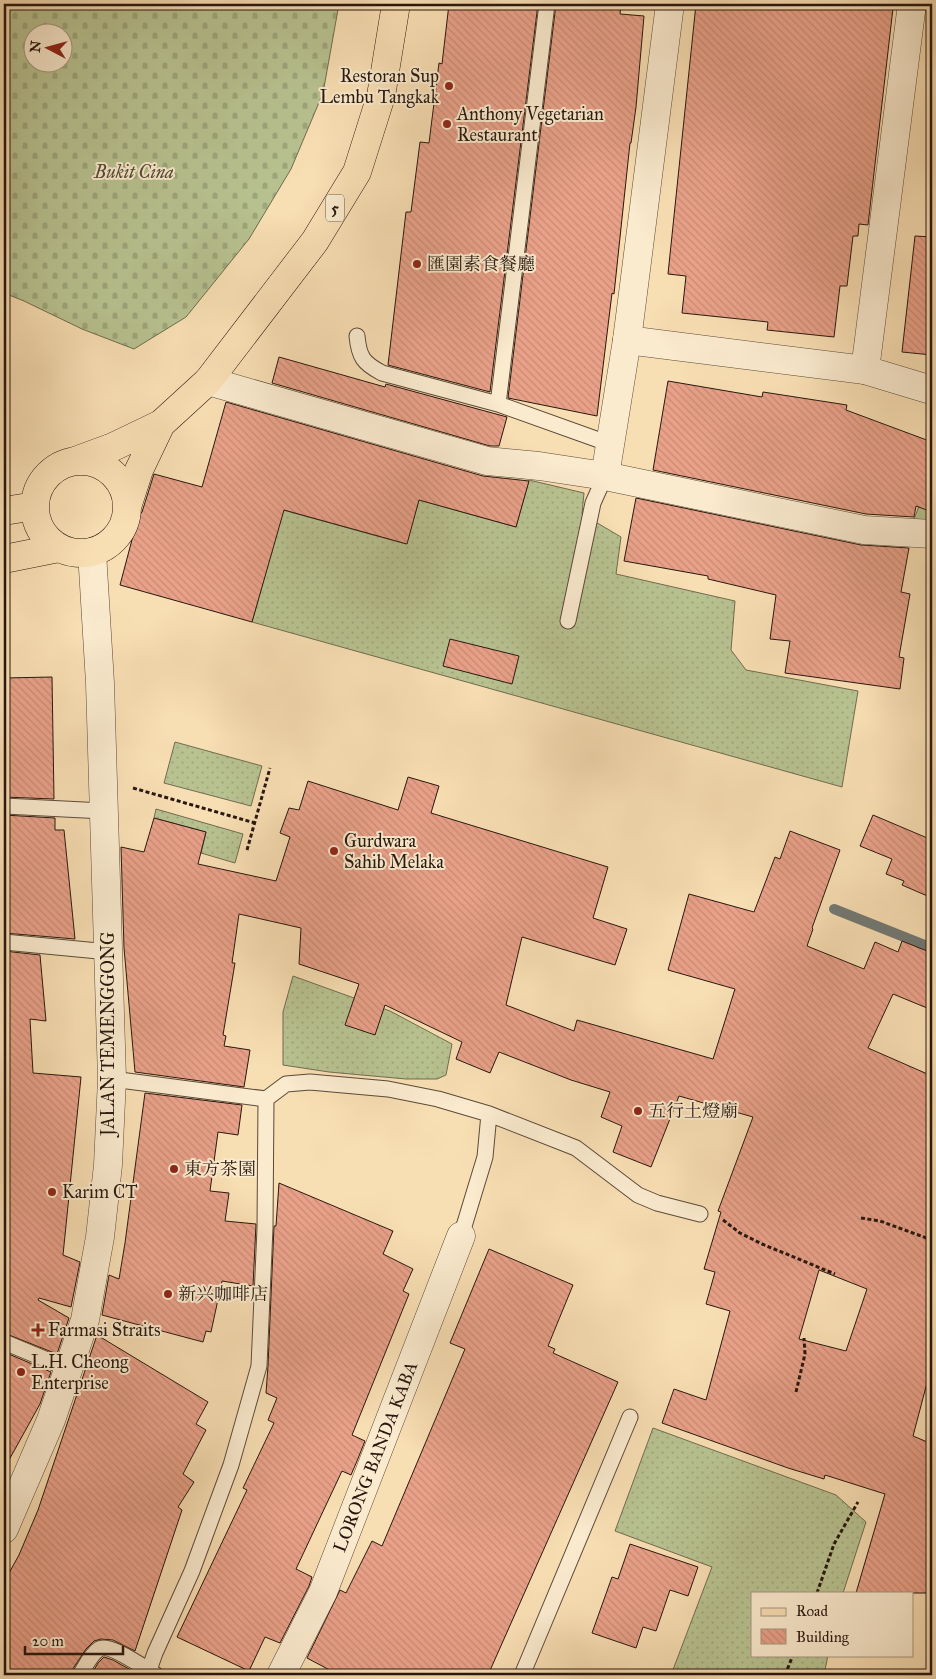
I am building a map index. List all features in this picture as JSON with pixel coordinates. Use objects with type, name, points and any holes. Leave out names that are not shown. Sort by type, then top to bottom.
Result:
[{"type":"main road","name":"5","points":[[35,506],[39,490],[47,476],[60,466],[113,448],[162,424],[208,381],[314,241],[357,172],[381,96],[396,4]]},
{"type":"main road","name":"5","points":[[127,507],[139,470],[162,424]]},
{"type":"main road","name":"5","points":[[75,461],[90,461],[105,467],[117,477],[125,491],[126,519],[121,531],[104,548],[92,552]]},
{"type":"main road","points":[[4,511],[35,506],[37,518],[49,540],[59,548],[70,552],[81,554],[92,552]]},
{"type":"main road","points":[[4,559],[59,548]]},
{"type":"street","points":[[605,476],[627,340],[670,4]]},
{"type":"street","points":[[866,370],[912,4]]},
{"type":"street","points":[[627,340],[866,370],[928,389]]},
{"type":"street","points":[[208,381],[486,460],[605,476],[864,530],[932,534]]},
{"type":"street","name":"JALAN TEMENGGONG","points":[[4,1528],[51,1420],[85,1320],[100,1237],[108,1165],[112,1079],[109,952],[100,683],[92,552]]},
{"type":"street","name":"LORONG BANDA KABA","points":[[281,1675],[323,1592],[461,1236]]},
{"type":"lane","points":[[498,404],[547,4]]},
{"type":"lane","points":[[357,336],[359,352],[368,365],[382,373],[498,404],[610,444]]},
{"type":"lane","points":[[568,621],[592,503],[605,476]]},
{"type":"lane","points":[[4,806],[104,811]]},
{"type":"lane","points":[[4,942],[109,952]]},
{"type":"lane","points":[[112,1079],[266,1099],[286,1084],[310,1082],[388,1089],[438,1099],[489,1114],[576,1148],[638,1195],[657,1203],[700,1214]]},
{"type":"lane","points":[[80,1675],[92,1656],[100,1648],[109,1648],[152,1673],[155,1653],[192,1571],[231,1465],[259,1366],[265,1228],[266,1099]]},
{"type":"lane","points":[[461,1236],[485,1157],[489,1114]]},
{"type":"lane","points":[[4,1342],[69,1369]]},
{"type":"lane","points":[[525,1674],[630,1417]]},
{"type":"path","points":[[247,850],[270,768]]},
{"type":"path","points":[[128,787],[254,822]]},
{"type":"path","points":[[700,1214],[709,1214],[725,1221],[740,1233],[762,1244],[835,1274]]},
{"type":"path","points":[[861,1218],[880,1221],[932,1240]]},
{"type":"path","points":[[796,1392],[805,1354],[804,1338]]},
{"type":"path","points":[[817,1592],[834,1544],[858,1502]]},
{"type":"path","points":[[785,1675],[793,1656]]},
{"type":"green space","name":"Bukit Cina","points":[[4,4],[339,4],[323,93],[291,169],[249,239],[186,317],[134,349],[82,329],[4,293]]},
{"type":"green space","points":[[932,472],[932,526],[911,527]]},
{"type":"green space","points":[[529,480],[584,493],[582,514],[621,537],[616,574],[735,601],[731,650],[746,670],[858,691],[842,787],[252,622],[283,510],[406,544],[419,500],[516,527]]},
{"type":"green space","points":[[175,742],[262,766],[251,806],[164,783]]},
{"type":"green space","points":[[156,809],[243,834],[235,863],[201,853],[206,832],[154,818]]},
{"type":"green space","points":[[293,976],[390,1011],[452,1044],[446,1075],[437,1079],[406,1079],[329,1072],[283,1065],[283,1012]]},
{"type":"green space","points":[[653,1428],[836,1495],[866,1522],[843,1592],[751,1592],[751,1656],[828,1656],[824,1675],[671,1675],[712,1567],[615,1531]]},
{"type":"building","points":[[449,4],[538,4],[490,392],[388,365],[406,212],[411,212],[420,142],[429,143],[439,63],[442,64]]},
{"type":"building","points":[[556,4],[621,4],[620,14],[644,16],[636,107],[630,143],[614,294],[612,293],[597,416],[508,398]]},
{"type":"building","points":[[696,4],[858,4],[893,8],[868,225],[859,224],[858,236],[853,236],[847,286],[840,286],[834,337],[767,330],[768,322],[682,313],[686,276],[668,274]]},
{"type":"building","points":[[915,236],[932,237],[932,355],[902,352]]},
{"type":"building","points":[[279,357],[385,387],[386,384],[507,417],[499,446],[490,446],[272,383]]},
{"type":"building","points":[[668,381],[762,397],[763,392],[847,405],[846,410],[932,442],[932,512],[916,506],[914,517],[866,514],[653,470]]},
{"type":"building","points":[[226,402],[483,476],[529,481],[516,527],[419,500],[407,544],[284,510],[252,622],[120,585],[138,517],[142,512],[154,474],[202,487]]},
{"type":"building","points":[[636,498],[861,545],[909,548],[901,592],[910,594],[899,657],[904,658],[900,689],[785,673],[790,641],[770,639],[776,595],[708,579],[708,576],[624,561]]},
{"type":"building","points":[[450,639],[519,656],[512,684],[443,666]]},
{"type":"building","points":[[52,677],[54,799],[4,797],[4,678]]},
{"type":"building","points":[[408,777],[439,786],[431,813],[608,867],[593,918],[627,929],[615,965],[522,937],[506,1005],[574,1031],[577,1020],[713,1059],[735,989],[668,970],[689,894],[754,912],[775,857],[780,859],[790,831],[840,850],[807,946],[864,969],[875,942],[898,952],[902,941],[932,953],[932,1010],[893,994],[868,1048],[932,1076],[932,1364],[913,1436],[932,1444],[932,1593],[856,1592],[885,1494],[825,1475],[824,1479],[788,1468],[662,1423],[674,1389],[706,1400],[730,1311],[706,1304],[715,1272],[704,1269],[721,1212],[718,1211],[753,1117],[679,1096],[651,1167],[613,1152],[622,1126],[601,1117],[610,1092],[571,1080],[499,1052],[490,1073],[456,1059],[462,1042],[385,1005],[375,1035],[345,1025],[359,984],[299,964],[301,928],[239,914],[232,963],[235,963],[223,1035],[226,1036],[224,1046],[250,1050],[244,1087],[135,1072],[124,948],[121,847],[144,852],[154,818],[206,832],[198,864],[276,881],[290,837],[280,833],[289,808],[299,810],[308,781],[398,810]],"holes":[[[819,1270],[867,1289],[846,1351],[799,1339]]]},
{"type":"building","points":[[4,815],[55,818],[55,830],[64,830],[75,939],[4,933]]},
{"type":"building","points":[[873,815],[932,840],[932,898],[902,885],[904,881],[886,874],[892,859],[860,846]]},
{"type":"building","points":[[4,951],[40,955],[46,1021],[30,1019],[33,1073],[81,1077],[63,1255],[80,1262],[71,1307],[39,1298],[38,1300],[69,1318],[57,1354],[4,1333]]},
{"type":"building","points":[[145,1093],[242,1105],[238,1135],[218,1132],[210,1191],[229,1193],[225,1221],[256,1224],[253,1286],[222,1281],[211,1332],[206,1331],[203,1342],[102,1315],[109,1275],[119,1279]]},
{"type":"building","points":[[279,1183],[393,1231],[383,1254],[413,1269],[403,1291],[409,1294],[352,1435],[365,1441],[351,1475],[342,1471],[296,1569],[312,1577],[309,1586],[280,1643],[265,1637],[249,1671],[177,1637],[247,1490],[243,1488],[274,1423],[268,1420],[277,1398],[266,1393],[274,1226],[276,1226]]},
{"type":"building","points":[[489,1249],[573,1285],[548,1346],[555,1349],[553,1353],[618,1382],[488,1675],[339,1675],[307,1658],[340,1590],[346,1593],[372,1541],[382,1546],[465,1349],[450,1343]]},
{"type":"building","points":[[97,1335],[208,1402],[196,1424],[206,1430],[183,1474],[194,1482],[178,1507],[182,1510],[135,1651],[113,1640],[101,1639],[94,1641],[86,1649],[72,1670],[71,1675],[4,1675],[4,1582],[19,1555],[38,1510]]},
{"type":"building","points":[[4,1352],[51,1372],[40,1404],[4,1469]]},
{"type":"building","points":[[630,1544],[698,1567],[688,1596],[670,1590],[656,1631],[643,1627],[636,1648],[592,1633],[612,1577],[618,1579]]},
{"type":"building","points":[[104,1657],[129,1669],[127,1675],[91,1675]]},
{"type":"waterway","points":[[834,909],[932,948]]},
{"type":"place","name":"Restoran Sup Lembu Tangkak","points":[[449,86]]},
{"type":"place","name":"Anthony Vegetarian Restaurant","points":[[447,124]]},
{"type":"place","name":"匯園素食餐廳","points":[[417,264]]},
{"type":"place","name":"Gurdwara Sahib Melaka","points":[[334,851]]},
{"type":"place","name":"五行土燈廟","points":[[638,1111]]},
{"type":"place","name":"東方茶園","points":[[174,1169]]},
{"type":"place","name":"Karim CT","points":[[52,1192]]},
{"type":"place","name":"新兴咖啡店","points":[[168,1294]]},
{"type":"place","name":"Farmasi Straits","points":[[38,1330]]},
{"type":"place","name":"L.H. Cheong Enterprise","points":[[21,1372]]}]
